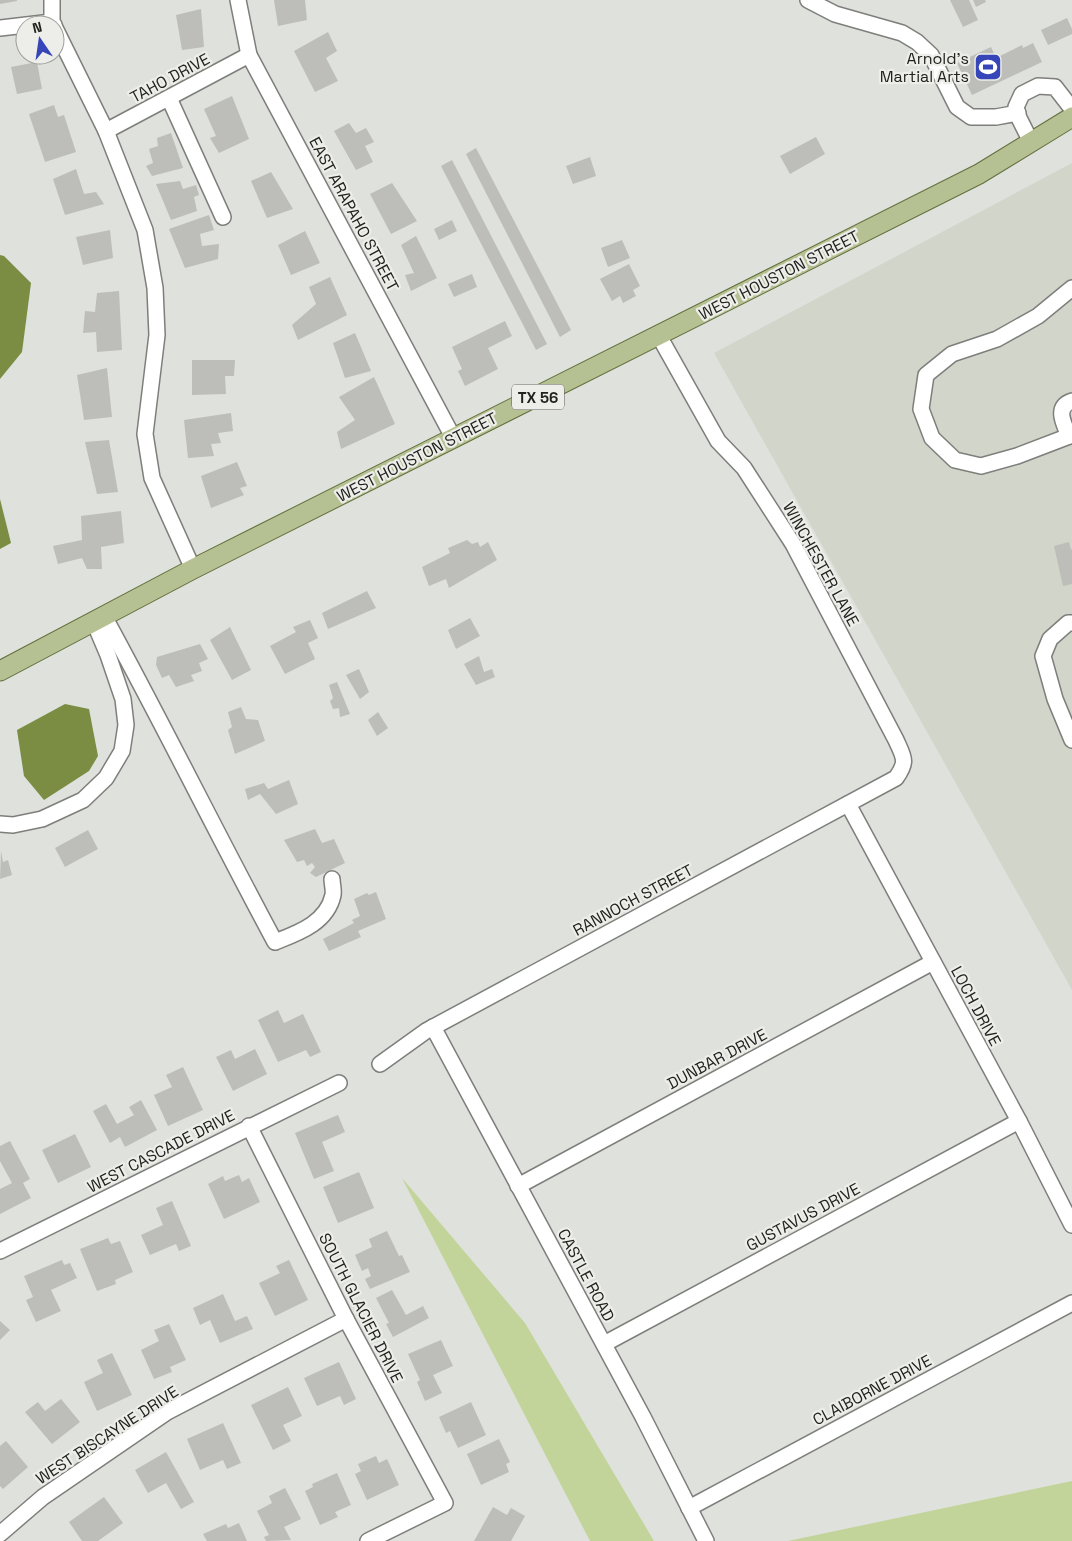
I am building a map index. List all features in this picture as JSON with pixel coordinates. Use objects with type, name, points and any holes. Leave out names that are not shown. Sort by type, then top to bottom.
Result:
[{"type":"main road","name":"WEST HOUSTON STREET","points":[[0,671],[193,570],[979,174],[1072,117]]},
{"type":"street","points":[[52,0],[53,15]]},
{"type":"street","name":"EAST ARAPAHO STREET","points":[[238,0],[249,55],[454,439]]},
{"type":"street","points":[[808,0],[835,14],[902,33],[917,42],[932,55],[957,107],[971,117],[996,117],[1018,113]]},
{"type":"street","points":[[0,28],[15,27]]},
{"type":"street","points":[[65,47],[106,131],[145,230],[155,288],[157,335],[145,434],[152,478],[193,570]]},
{"type":"street","name":"TAHO DRIVE","points":[[106,131],[249,55]]},
{"type":"street","points":[[1031,142],[1016,107],[1022,94],[1038,86],[1055,87],[1072,109]]},
{"type":"street","points":[[170,98],[223,217]]},
{"type":"street","points":[[1072,288],[1038,316],[997,339],[952,354],[926,375],[920,409],[932,438],[955,460],[981,466],[1017,456],[1071,436],[1061,416],[1062,408],[1072,401]]},
{"type":"street","name":"WINCHESTER LANE","points":[[659,336],[718,441],[744,468],[794,544],[904,756],[903,768]]},
{"type":"street","points":[[0,824],[13,824],[42,819],[83,800],[106,778],[122,751],[126,725],[123,699],[108,655],[99,619]]},
{"type":"street","points":[[99,619],[170,740],[225,850],[275,942],[294,935],[317,922],[328,906],[333,894],[332,879]]},
{"type":"street","points":[[1072,623],[1068,623],[1050,638],[1043,656],[1055,699],[1072,740]]},
{"type":"street","name":"RANNOCH STREET","points":[[380,1064],[433,1027],[896,778],[903,768]]},
{"type":"street","name":"LOCH DRIVE","points":[[848,804],[1019,1121],[1072,1225]]},
{"type":"street","name":"DUNBAR DRIVE","points":[[518,1186],[933,962]]},
{"type":"street","name":"CASTLE ROAD","points":[[433,1027],[604,1344],[706,1541]]},
{"type":"street","name":"WEST CASCADE DRIVE","points":[[0,1251],[339,1082]]},
{"type":"street","name":"GUSTAVUS DRIVE","points":[[604,1344],[1019,1121]]},
{"type":"street","name":"SOUTH GLACIER DRIVE","points":[[249,1126],[346,1319],[444,1504],[368,1541]]},
{"type":"street","name":"CLAIBORNE DRIVE","points":[[689,1508],[1072,1303]]},
{"type":"street","name":"WEST BISCAYNE DRIVE","points":[[0,1534],[43,1497],[167,1412],[346,1319]]},
{"type":"shaded area","points":[[1072,163],[1072,990],[714,353]]},
{"type":"shaded area","points":[[0,255],[4,256],[31,283],[22,352],[0,379]]},
{"type":"shaded area","points":[[0,499],[11,543],[0,549]]},
{"type":"shaded area","points":[[65,704],[89,709],[98,756],[89,771],[44,800],[24,776],[17,730]]},
{"type":"shaded area","points":[[402,1178],[525,1323],[654,1541],[590,1541]]},
{"type":"shaded area","points":[[1072,1481],[1072,1541],[788,1541]]},
{"type":"building","points":[[0,0],[17,0],[17,1],[0,4]]},
{"type":"building","points":[[274,0],[305,0],[307,20],[278,26]]},
{"type":"building","points":[[950,0],[969,0],[978,20],[963,27]]},
{"type":"building","points":[[973,0],[985,0],[986,2],[976,7]]},
{"type":"building","points":[[201,9],[204,47],[182,50],[176,15]]},
{"type":"building","points":[[1067,18],[1072,34],[1048,45],[1041,30]]},
{"type":"building","points":[[328,32],[337,51],[326,58],[338,81],[315,92],[294,51]]},
{"type":"building","points":[[1033,43],[1042,62],[972,95],[957,63],[991,47],[996,58],[1022,45],[1023,48]]},
{"type":"building","points":[[38,65],[42,89],[17,94],[11,67]]},
{"type":"building","points":[[232,96],[249,139],[219,153],[210,138],[216,136],[204,109]]},
{"type":"building","points":[[54,105],[58,117],[64,115],[76,152],[45,162],[29,114]]},
{"type":"building","points":[[349,123],[356,133],[366,128],[374,142],[365,146],[373,162],[356,170],[334,131]]},
{"type":"building","points":[[171,133],[183,168],[152,176],[146,166],[153,163],[149,149],[158,146],[157,138]]},
{"type":"building","points":[[816,137],[825,154],[790,174],[780,156]]},
{"type":"building","points":[[476,148],[571,330],[560,337],[466,154]]},
{"type":"building","points":[[590,157],[596,176],[573,184],[566,166]]},
{"type":"building","points":[[452,160],[547,344],[536,350],[441,166]]},
{"type":"building","points":[[76,169],[84,194],[96,192],[104,204],[65,215],[53,179]]},
{"type":"building","points":[[271,172],[293,209],[267,218],[251,181]]},
{"type":"building","points":[[180,181],[183,189],[196,185],[199,195],[194,197],[197,211],[171,220],[156,184]]},
{"type":"building","points":[[392,183],[417,221],[391,234],[370,194]]},
{"type":"building","points":[[209,215],[214,230],[200,234],[202,246],[219,244],[218,259],[185,268],[169,229]]},
{"type":"building","points":[[452,220],[457,231],[439,240],[434,229]]},
{"type":"building","points":[[110,230],[113,258],[83,265],[76,237]]},
{"type":"building","points":[[305,231],[320,263],[291,275],[278,245]]},
{"type":"building","points":[[416,236],[437,278],[411,291],[405,275],[414,273],[401,245]]},
{"type":"building","points":[[622,240],[630,258],[608,267],[601,248]]},
{"type":"building","points":[[629,264],[640,286],[633,290],[636,296],[623,303],[620,296],[612,301],[600,279]]},
{"type":"building","points":[[472,274],[477,287],[454,297],[448,284]]},
{"type":"building","points":[[330,277],[347,315],[298,340],[292,325],[316,304],[309,287]]},
{"type":"building","points":[[119,291],[122,350],[97,352],[96,332],[83,333],[85,311],[95,312],[97,293]]},
{"type":"building","points":[[505,321],[512,336],[488,348],[498,369],[465,386],[458,371],[462,369],[452,347]]},
{"type":"building","points":[[355,333],[371,371],[345,378],[333,343]]},
{"type":"building","points":[[192,360],[235,360],[234,376],[225,376],[226,394],[192,395]]},
{"type":"building","points":[[107,368],[112,417],[84,420],[77,375]]},
{"type":"building","points":[[374,377],[395,424],[341,449],[337,432],[355,420],[339,397]]},
{"type":"building","points":[[231,413],[233,431],[218,433],[221,443],[211,444],[214,456],[188,458],[184,420]]},
{"type":"building","points":[[109,440],[118,492],[97,494],[85,442]]},
{"type":"building","points":[[237,462],[247,486],[240,488],[244,495],[211,508],[201,476]]},
{"type":"building","points":[[121,511],[124,543],[101,547],[102,569],[87,569],[82,558],[58,564],[53,546],[82,540],[81,516]]},
{"type":"building","points":[[467,540],[472,544],[478,542],[480,547],[488,542],[497,560],[449,588],[446,579],[429,586],[422,567],[450,553],[448,548]]},
{"type":"building","points":[[1069,542],[1072,549],[1072,584],[1063,586],[1054,546]]},
{"type":"building","points":[[367,591],[376,608],[328,629],[322,613]]},
{"type":"building","points":[[470,618],[480,636],[456,649],[448,630]]},
{"type":"building","points":[[310,620],[318,638],[308,643],[315,659],[285,674],[270,646],[296,632],[293,627]]},
{"type":"building","points":[[230,627],[251,670],[232,680],[210,640]]},
{"type":"building","points":[[200,644],[208,659],[199,663],[202,671],[191,675],[194,681],[176,687],[169,675],[162,678],[156,665],[157,657]]},
{"type":"building","points":[[479,656],[484,672],[492,669],[495,677],[476,685],[464,664]]},
{"type":"building","points":[[359,669],[369,692],[360,699],[346,675]]},
{"type":"building","points":[[337,682],[350,714],[340,717],[339,708],[333,709],[330,701],[333,698],[329,685]]},
{"type":"building","points":[[241,707],[246,719],[258,720],[265,741],[235,754],[228,730],[232,727],[228,712]]},
{"type":"building","points":[[378,712],[388,728],[377,736],[368,720]]},
{"type":"building","points":[[289,780],[298,804],[276,814],[260,794],[248,800],[245,789],[264,783],[268,789]]},
{"type":"building","points":[[315,829],[322,843],[334,839],[345,863],[316,877],[310,873],[315,867],[312,863],[307,866],[304,860],[297,862],[284,840]]},
{"type":"building","points":[[88,830],[98,849],[65,867],[55,848]]},
{"type":"building","points":[[1,851],[3,862],[8,860],[12,875],[0,879]]},
{"type":"building","points":[[376,892],[386,919],[358,931],[361,937],[329,951],[323,939],[354,923],[352,920],[360,916],[354,899],[367,893],[369,895]]},
{"type":"building","points":[[278,1010],[284,1023],[303,1014],[321,1052],[310,1057],[306,1050],[278,1062],[258,1020]]},
{"type":"building","points":[[255,1049],[267,1074],[233,1091],[216,1057],[231,1050],[235,1059]]},
{"type":"building","points":[[183,1067],[203,1110],[168,1126],[154,1095],[172,1087],[166,1075]]},
{"type":"building","points":[[141,1100],[157,1130],[125,1147],[120,1137],[110,1143],[93,1111],[106,1104],[117,1124],[134,1115],[129,1107]]},
{"type":"building","points":[[338,1115],[345,1132],[322,1142],[334,1171],[314,1179],[295,1133]]},
{"type":"building","points":[[75,1134],[91,1167],[58,1183],[42,1150]]},
{"type":"building","points":[[10,1141],[30,1179],[23,1183],[31,1198],[0,1214],[0,1189],[12,1183],[0,1161],[0,1146]]},
{"type":"building","points":[[359,1172],[374,1208],[338,1223],[323,1187]]},
{"type":"building","points":[[239,1175],[242,1182],[249,1178],[260,1202],[224,1219],[208,1184],[223,1176],[225,1181]]},
{"type":"building","points":[[172,1201],[191,1246],[179,1251],[176,1244],[150,1255],[141,1235],[163,1225],[156,1208]]},
{"type":"building","points":[[387,1231],[399,1256],[402,1255],[410,1272],[370,1289],[365,1279],[371,1276],[368,1268],[362,1271],[355,1255],[372,1247],[369,1239]]},
{"type":"building","points":[[108,1238],[111,1244],[120,1241],[133,1272],[115,1280],[116,1284],[97,1291],[80,1249]]},
{"type":"building","points":[[62,1260],[64,1265],[70,1263],[77,1278],[51,1290],[61,1311],[36,1322],[26,1300],[33,1297],[24,1276]]},
{"type":"building","points":[[289,1260],[308,1300],[275,1316],[259,1283],[280,1273],[276,1266]]},
{"type":"building","points":[[392,1290],[406,1315],[423,1306],[429,1318],[393,1337],[386,1324],[389,1323],[376,1298]]},
{"type":"building","points":[[223,1294],[235,1321],[247,1316],[253,1329],[220,1343],[210,1320],[200,1325],[193,1308]]},
{"type":"building","points":[[0,1321],[10,1330],[0,1340]]},
{"type":"building","points":[[169,1324],[186,1360],[170,1367],[172,1372],[154,1379],[141,1350],[159,1341],[154,1330]]},
{"type":"building","points":[[441,1340],[453,1366],[433,1375],[442,1393],[425,1401],[417,1382],[420,1380],[408,1354]]},
{"type":"building","points":[[112,1353],[132,1395],[97,1411],[84,1382],[103,1373],[97,1360]]},
{"type":"building","points":[[339,1362],[356,1399],[344,1405],[340,1396],[317,1406],[304,1378]]},
{"type":"building","points":[[288,1387],[302,1416],[283,1425],[291,1441],[273,1450],[251,1405]]},
{"type":"building","points":[[61,1399],[80,1422],[52,1444],[25,1412],[38,1402],[45,1411]]},
{"type":"building","points":[[471,1402],[486,1435],[458,1448],[450,1431],[446,1433],[439,1417]]},
{"type":"building","points":[[223,1423],[241,1463],[227,1469],[223,1460],[200,1470],[187,1439]]},
{"type":"building","points":[[499,1439],[510,1462],[506,1464],[509,1472],[481,1485],[467,1454]]},
{"type":"building","points":[[6,1441],[28,1467],[3,1489],[0,1486],[0,1446]]},
{"type":"building","points":[[166,1452],[194,1502],[181,1509],[166,1483],[148,1493],[135,1470]]},
{"type":"building","points":[[376,1456],[379,1463],[387,1459],[399,1485],[367,1500],[355,1474],[361,1471],[358,1464]]},
{"type":"building","points":[[337,1473],[351,1505],[335,1512],[338,1517],[320,1525],[305,1491],[313,1487],[312,1484]]},
{"type":"building","points":[[285,1488],[301,1519],[284,1527],[291,1540],[266,1541],[264,1537],[269,1535],[257,1511],[272,1503],[269,1496]]},
{"type":"building","points":[[104,1497],[123,1523],[98,1541],[82,1541],[69,1522]]},
{"type":"building","points":[[493,1507],[507,1515],[511,1508],[525,1516],[511,1541],[474,1541]]},
{"type":"building","points":[[239,1523],[247,1541],[207,1541],[203,1534],[226,1524],[228,1528]]},
{"type":"place","name":"Arnold’s Martial Arts","points":[[988,67]]}]
